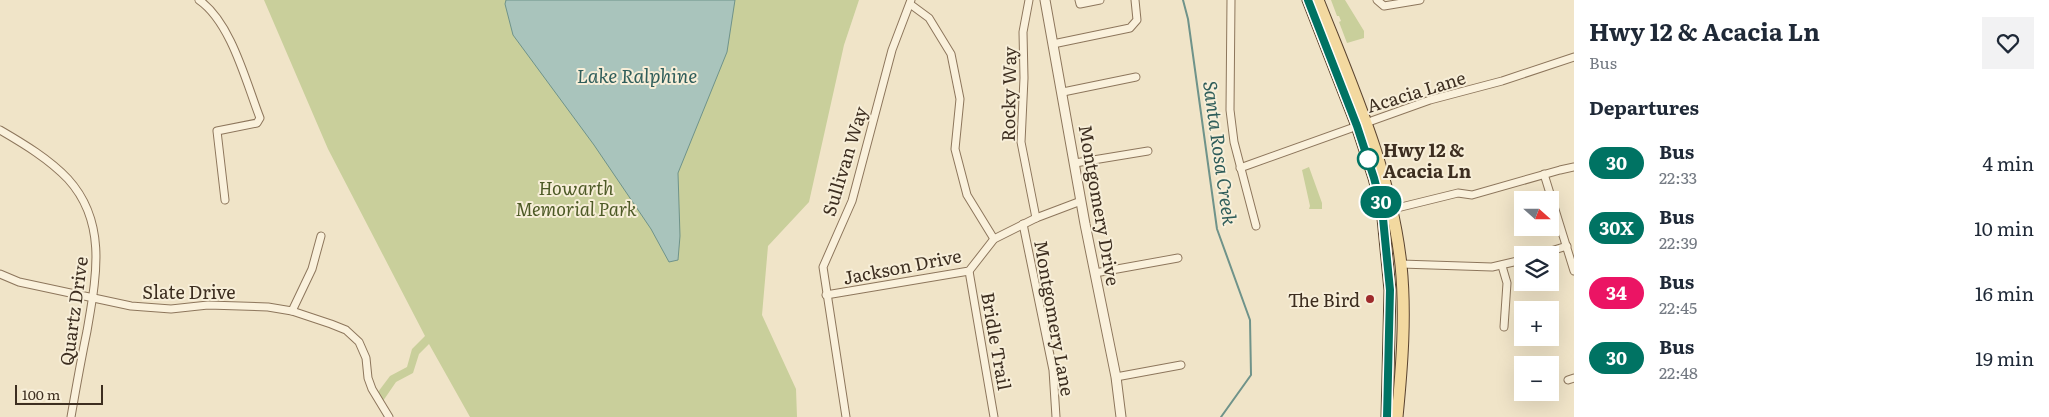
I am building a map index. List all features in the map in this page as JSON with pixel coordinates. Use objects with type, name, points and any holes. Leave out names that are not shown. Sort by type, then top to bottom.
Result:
[{"type":"main road","points":[[1308,0],[1361,124],[1382,208],[1389,270],[1391,315],[1387,417]]},
{"type":"main road","points":[[1318,0],[1390,208],[1401,264],[1403,342],[1397,417]]},
{"type":"street","points":[[199,0],[215,16],[229,36],[260,118],[257,123],[217,132],[225,200]]},
{"type":"street","name":"Rocky Way","points":[[1029,0],[1023,32],[1024,78],[1021,142],[1036,218]]},
{"type":"street","name":"Montgomery Drive","points":[[1045,0],[1081,201],[1116,377],[1121,417]]},
{"type":"street","points":[[1079,0],[1080,4],[1100,0]]},
{"type":"street","points":[[1053,44],[1130,28],[1137,20],[1135,0]]},
{"type":"street","points":[[1231,0],[1230,110],[1234,142],[1256,226]]},
{"type":"street","points":[[1377,0],[1384,6],[1420,0]]},
{"type":"street","points":[[910,2],[929,18],[952,54],[960,99],[955,150],[967,195],[994,239]]},
{"type":"street","name":"Sullivan Way","points":[[846,417],[823,266],[852,201],[892,50],[910,2]]},
{"type":"street","name":"Acacia Lane","points":[[1240,168],[1430,100],[1502,81],[1574,57]]},
{"type":"street","points":[[1063,92],[1136,77]]},
{"type":"street","name":"Quartz Drive","points":[[0,130],[37,153],[60,171],[78,192],[85,204],[96,239],[97,263],[71,417]]},
{"type":"street","points":[[1075,163],[1148,151]]},
{"type":"street","points":[[1390,208],[1397,208],[1458,192],[1472,195],[1574,167]]},
{"type":"street","points":[[1544,174],[1574,270]]},
{"type":"street","name":"Jackson Drive","points":[[826,295],[969,271],[994,239],[1036,218],[1081,201]]},
{"type":"street","name":"Montgomery Lane","points":[[1023,224],[1053,370],[1056,417]]},
{"type":"street","points":[[292,311],[312,269],[321,236]]},
{"type":"street","points":[[1559,248],[1567,246]]},
{"type":"street","points":[[1095,274],[1178,258]]},
{"type":"street","points":[[1401,264],[1492,268],[1514,262]]},
{"type":"street","points":[[1502,266],[1507,283],[1504,327]]},
{"type":"street","name":"Bridle Trail","points":[[969,271],[994,417]]},
{"type":"street","name":"Slate Drive","points":[[0,274],[20,282],[146,308],[171,309],[208,305],[238,305],[292,311],[332,324],[353,335],[363,350],[368,366],[368,378],[387,416]]},
{"type":"street","points":[[1116,377],[1180,365]]},
{"type":"green space","name":"Howarth Memorial Park","points":[[264,0],[859,0],[844,45],[809,202],[768,246],[762,315],[796,389],[797,417],[470,417],[429,344],[419,354],[413,373],[396,382],[383,401],[378,392],[390,376],[407,367],[412,349],[425,336],[328,149]]},
{"type":"green space","points":[[1331,0],[1345,0],[1364,31],[1364,38],[1347,43],[1339,22],[1341,21]]},
{"type":"green space","points":[[1309,167],[1322,203],[1322,209],[1309,209],[1310,206],[1302,170]]},
{"type":"water","name":"Lake Ralphine","points":[[506,0],[735,0],[727,52],[678,173],[680,236],[678,260],[669,262],[651,229],[594,145],[513,35],[505,4]]},
{"type":"waterway","name":"Santa Rosa Creek","points":[[1183,0],[1188,19],[1217,229],[1250,320],[1251,375],[1221,417]]},
{"type":"bus line","name":"30","points":[[1308,0],[1357,126],[1382,208],[1389,270],[1391,315],[1387,417]]},
{"type":"place","name":"Hwy 12 & Acacia Ln","points":[[1368,159]]},
{"type":"place","name":"The Bird","points":[[1370,299]]}]
